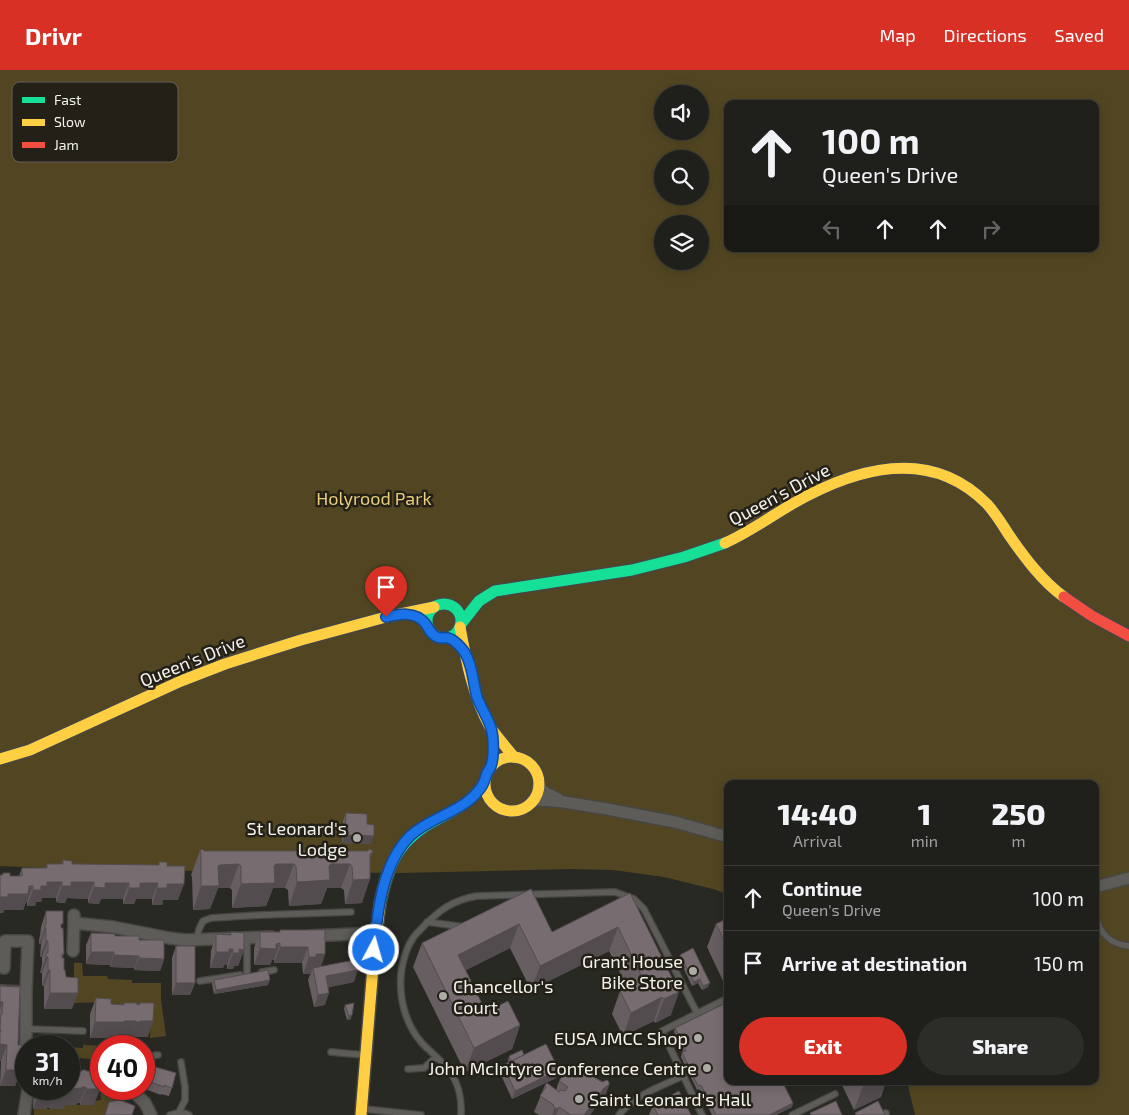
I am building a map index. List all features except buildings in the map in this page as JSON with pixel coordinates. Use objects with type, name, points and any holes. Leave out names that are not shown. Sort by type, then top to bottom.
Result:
[{"type":"street","name":"Queen's Drive","points":[[447,638],[454,635],[478,600],[495,591],[639,569],[676,559],[734,538],[822,488],[848,477],[893,468],[934,472],[953,479],[970,489],[998,517],[1018,548],[1042,578],[1085,611],[1129,636]]},
{"type":"street","name":"Queen's Drive","points":[[0,759],[30,750],[181,681],[225,664],[300,640],[443,604],[453,606],[460,614],[460,626],[465,653],[477,696],[491,728],[514,757],[524,760],[533,767],[537,776],[538,787]]},
{"type":"street","points":[[427,625],[428,615],[434,607]]},
{"type":"street","points":[[404,613],[416,616],[427,625],[434,636],[447,638],[455,642],[465,653]]},
{"type":"street","name":"Queen's Drive","points":[[456,808],[474,796],[485,781],[491,767],[493,750],[491,728]]},
{"type":"street","points":[[491,767],[499,760],[514,757]]},
{"type":"street","points":[[485,781],[488,796],[494,805],[499,808]]},
{"type":"street","points":[[361,1112],[376,933],[386,878],[400,850],[417,831],[456,808],[482,804],[514,811],[524,808],[532,801],[538,787],[564,802]]},
{"type":"street","points":[[532,801],[564,802],[675,822],[724,836]]},
{"type":"street","points":[[1099,886],[1129,878]]},
{"type":"street","points":[[74,951],[74,919],[169,938],[291,937],[376,933]]},
{"type":"street","points":[[4,968],[5,941],[28,941],[26,1035]]},
{"type":"street","points":[[0,991],[26,992]]},
{"type":"street","points":[[24,1114],[26,1100]]},
{"type":"street","points":[[142,1100],[151,1115]]},
{"type":"lane","points":[[461,1115],[461,1098],[456,1084],[448,1068],[422,1044],[414,1032],[406,1016],[401,992],[404,957],[413,937],[440,911],[458,900],[478,896],[615,892],[634,900],[644,910],[696,1013]]},
{"type":"lane","points":[[197,939],[203,921],[211,918],[352,912]]},
{"type":"lane","points":[[427,922],[470,927]]},
{"type":"lane","points":[[1099,925],[1104,935],[1113,942],[1129,946]]},
{"type":"lane","points":[[247,938],[247,974]]},
{"type":"lane","points":[[200,981],[274,970]]},
{"type":"lane","points":[[702,1115],[662,1031],[724,1000]]},
{"type":"lane","points":[[26,1029],[83,1031]]},
{"type":"lane","points":[[331,1052],[366,1055]]},
{"type":"lane","points":[[408,1069],[424,1068],[436,1057]]},
{"type":"lane","points":[[179,1112],[185,1100],[181,1062]]},
{"type":"lane","points":[[619,1115],[639,1098],[683,1076]]},
{"type":"lane","points":[[792,1115],[835,1094]]},
{"type":"lane","points":[[170,1115],[179,1112],[189,1115]]},
{"type":"lane","points":[[361,1112],[421,1115]]},
{"type":"green space","name":"Holyrood Park","points":[[0,70],[1129,70],[1129,1115],[915,1115],[908,1085],[1099,1085],[1099,780],[724,780],[724,894],[717,890],[664,877],[613,870],[570,869],[401,873],[87,870],[0,866]]},
{"type":"green space","points":[[74,963],[82,963],[83,976],[107,976],[108,979],[132,980],[132,983],[161,983],[161,1000],[166,1036],[155,1037],[155,1035],[150,1035],[151,1009],[108,1008],[108,1002],[74,1003]]},
{"type":"green space","points":[[83,1045],[90,1045],[90,1059],[80,1058],[80,1048],[83,1048]]},
{"type":"green space","points":[[122,1100],[132,1105],[132,1115],[34,1115],[34,1109],[63,1109],[63,1105],[94,1105],[94,1101]]},
{"type":"traffic: fast","points":[[461,624],[479,601],[495,591],[632,570],[684,557],[725,543]]},
{"type":"traffic: fast","points":[[444,604],[451,605],[456,609],[460,614],[461,621],[460,628],[456,633],[451,637],[444,638],[437,637],[432,633],[428,628],[427,621],[428,614],[432,609],[437,605],[444,604]]},
{"type":"traffic: fast","points":[[380,904],[387,876],[405,843],[425,826],[471,799],[485,781]]},
{"type":"traffic: slow","points":[[725,543],[794,503],[842,480],[892,469],[917,469],[942,474],[965,486],[987,504],[1034,569],[1064,597]]},
{"type":"traffic: slow","points":[[0,759],[30,750],[181,681],[225,664],[301,640],[386,617],[434,607]]},
{"type":"traffic: slow","points":[[460,627],[479,703],[490,727],[514,757]]},
{"type":"traffic: slow","points":[[512,757],[522,759],[531,765],[537,774],[539,784],[537,794],[531,803],[522,809],[512,811],[502,809],[493,803],[487,794],[485,784],[487,774],[493,765],[502,759],[512,757]]},
{"type":"traffic: slow","points":[[361,1115],[380,904]]},
{"type":"traffic: jam","points":[[1064,597],[1092,616],[1129,636]]},
{"type":"place","name":"St Leonard's Lodge","points":[[357,838]]},
{"type":"place","name":"Grant House Bike Store","points":[[693,971]]},
{"type":"place","name":"Chancellor's Court","points":[[443,996]]},
{"type":"place","name":"EUSA JMCC Shop","points":[[698,1038]]},
{"type":"place","name":"John McIntyre Conference Centre","points":[[707,1068]]},
{"type":"place","name":"Saint Leonard's Hall","points":[[579,1099]]},
{"type":"route","points":[[374,950],[384,884],[389,869],[411,836],[425,825],[474,796],[480,789],[491,767],[493,738],[491,728],[477,696],[465,653],[462,649],[455,642],[447,638],[434,636],[427,625],[416,616],[404,613],[386,617]]}]
